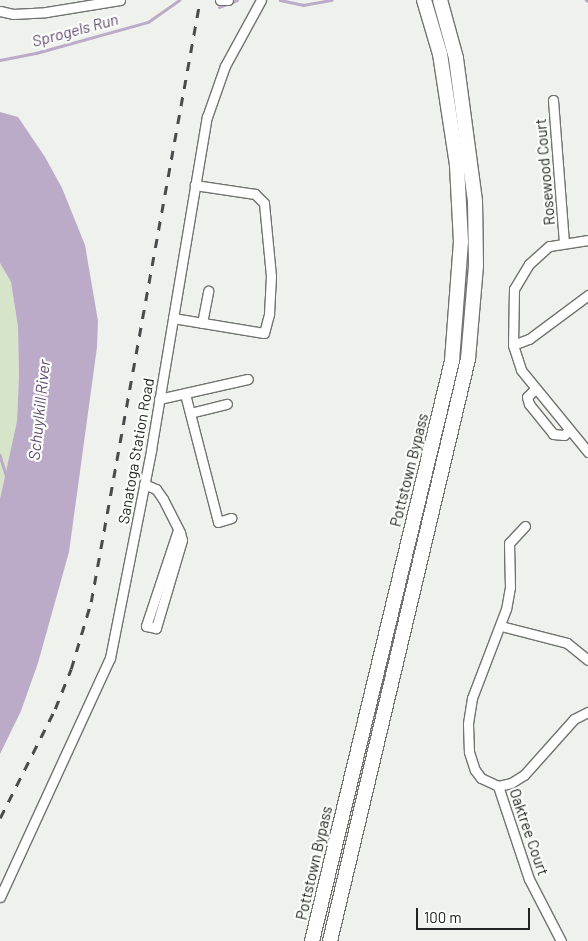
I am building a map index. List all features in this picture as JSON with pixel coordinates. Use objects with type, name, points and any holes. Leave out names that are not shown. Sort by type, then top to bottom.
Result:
[{"type":"highway","name":"Pottstown Bypass","points":[[312,941],[452,361],[461,242],[458,165],[440,54],[424,0]]},
{"type":"highway","name":"Pottstown Bypass","points":[[330,941],[468,359],[476,265],[475,201],[456,58],[440,0]]},
{"type":"street","points":[[0,11],[13,14],[46,12],[120,0]]},
{"type":"street","points":[[220,0],[228,0]]},
{"type":"street","name":"Sanatoga Station Road","points":[[0,897],[110,658],[144,484],[195,185],[214,94],[260,1]]},
{"type":"street","name":"Rosewood Court","points":[[553,100],[564,242]]},
{"type":"street","points":[[173,318],[264,334],[271,294],[264,203],[255,194],[195,185]]},
{"type":"street","points":[[588,240],[564,242],[549,246],[529,264],[514,289],[513,345],[521,370],[588,452]]},
{"type":"street","points":[[202,323],[208,291]]},
{"type":"street","points":[[513,345],[529,339],[588,295]]},
{"type":"street","points":[[159,399],[248,379]]},
{"type":"street","points":[[535,388],[527,397],[529,404],[549,428],[558,435],[569,430]]},
{"type":"street","points":[[185,394],[218,522],[231,518]]},
{"type":"street","points":[[190,414],[227,404]]},
{"type":"street","points":[[144,484],[156,489],[178,530],[181,546],[156,628],[146,626],[178,530]]},
{"type":"street","points":[[525,526],[509,543],[510,587],[501,626],[472,698],[468,724],[469,752],[476,770],[481,778],[498,786],[524,775],[574,719],[588,712]]},
{"type":"street","points":[[501,626],[567,643],[588,660]]},
{"type":"street","name":"Oaktree Court","points":[[498,786],[529,879],[561,941]]},
{"type":"green space","points":[[0,263],[11,282],[18,327],[19,376],[17,421],[0,499]]},
{"type":"water","name":"Schuylkill River","points":[[0,112],[18,117],[45,157],[62,188],[85,245],[98,321],[97,347],[69,552],[38,663],[21,711],[0,754],[0,499],[17,421],[19,376],[18,327],[11,282],[0,263]]},
{"type":"waterway","name":"Sprogels Run","points":[[0,60],[36,53],[148,22],[179,0]]},
{"type":"waterway","name":"Sprogels Run","points":[[219,7],[237,0]]},
{"type":"waterway","name":"Sprogels Run","points":[[280,0],[303,5],[332,0]]},
{"type":"waterway","points":[[0,455],[6,475]]},
{"type":"railway","points":[[0,818],[55,709],[71,669],[91,602],[200,0]]}]
